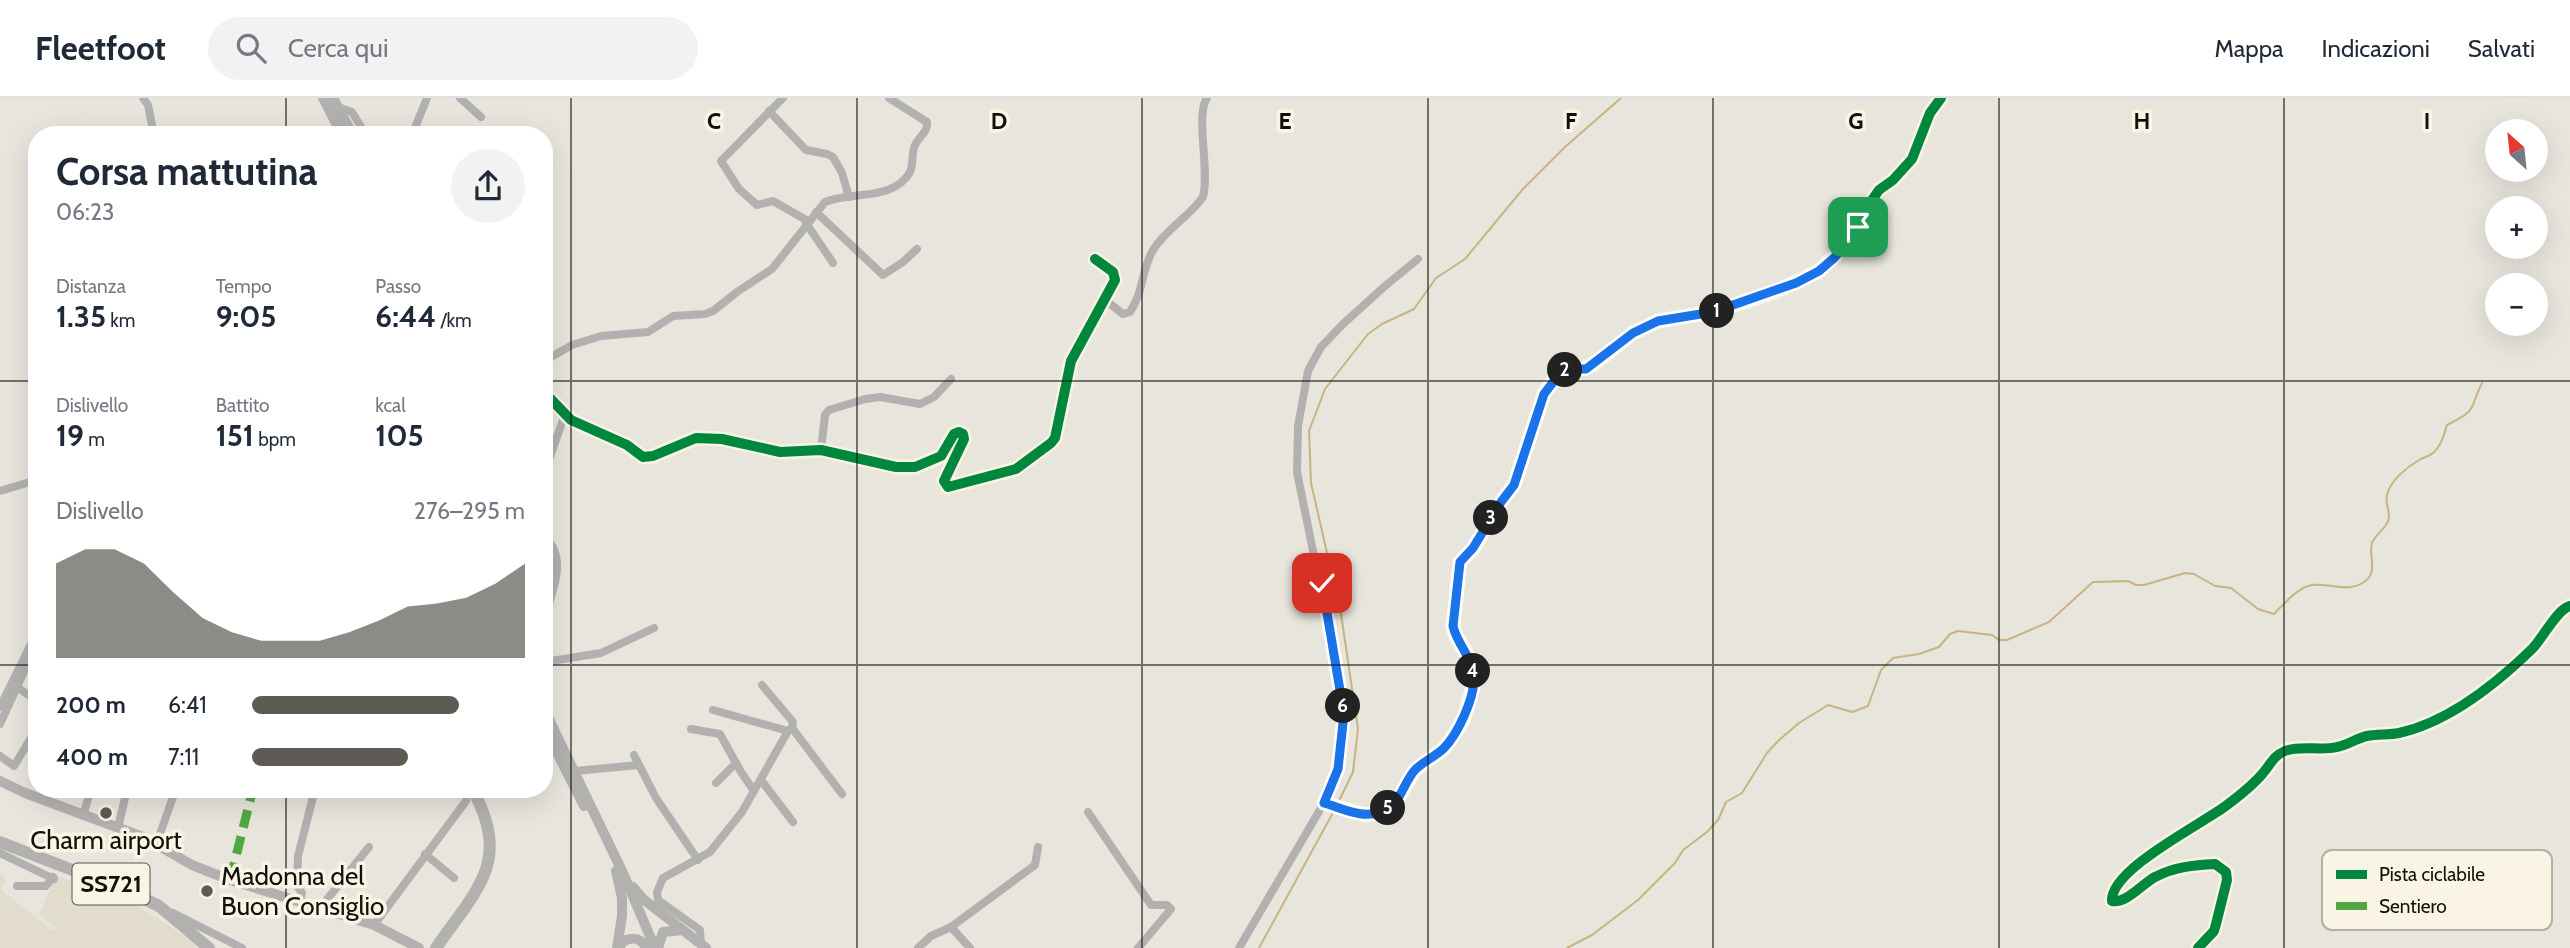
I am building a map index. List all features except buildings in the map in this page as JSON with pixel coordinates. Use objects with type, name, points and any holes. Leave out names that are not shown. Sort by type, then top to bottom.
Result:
[{"type":"highway","points":[[436,948],[485,876],[490,860],[490,832],[486,816],[471,798]]},
{"type":"highway","points":[[446,948],[491,882],[497,863],[498,831],[483,798]]},
{"type":"highway","name":"SS721","points":[[0,842],[159,906],[207,948]]},
{"type":"highway","name":"SS721","points":[[0,851],[133,899],[160,913],[207,948]]},
{"type":"main road","points":[[323,98],[337,126]]},
{"type":"main road","points":[[335,102],[348,126]]},
{"type":"main road","points":[[553,546],[558,563],[553,583]]},
{"type":"main road","points":[[553,727],[652,948]]},
{"type":"main road","points":[[553,744],[620,872],[643,899],[704,946]]},
{"type":"main road","points":[[0,781],[28,794]]},
{"type":"main road","points":[[37,798],[118,828],[192,865],[374,925],[419,948]]},
{"type":"main road","points":[[618,948],[622,916],[620,872]]},
{"type":"main road","points":[[652,948],[663,932],[682,930]]},
{"type":"main road","points":[[618,948],[623,941],[637,938],[652,948]]},
{"type":"street","points":[[416,126],[427,98]]},
{"type":"street","points":[[460,98],[481,117]]},
{"type":"street","points":[[783,98],[721,161],[738,188],[757,205],[773,201],[807,222],[833,263]]},
{"type":"street","points":[[553,356],[572,345],[601,337],[648,332],[673,316],[713,312],[772,269],[807,222],[829,201],[896,188],[902,184],[912,167],[913,148],[925,132],[927,122],[889,98]]},
{"type":"street","points":[[1104,299],[1123,314],[1130,312],[1142,292],[1144,269],[1155,248],[1162,237],[1203,197],[1206,162],[1202,111],[1207,98]]},
{"type":"street","points":[[1324,803],[1365,815],[1384,811],[1398,799],[1415,770],[1444,749],[1463,721],[1475,678],[1466,652],[1454,634],[1460,562],[1473,548],[1514,485],[1544,394],[1554,379],[1568,369],[1586,369],[1633,333],[1658,321],[1713,312],[1775,292],[1819,271],[1853,237],[1861,216],[1879,190],[1894,180],[1912,159],[1930,113],[1941,98]]},
{"type":"street","points":[[147,100],[152,126]]},
{"type":"street","points":[[335,102],[352,112],[361,126]]},
{"type":"street","points":[[769,111],[806,150],[827,153],[833,157],[842,173],[849,197]]},
{"type":"street","points":[[816,212],[883,275],[917,249]]},
{"type":"street","points":[[553,401],[571,420],[627,445],[643,457],[653,456],[696,438],[731,441],[780,452],[821,450],[895,467],[915,467],[941,456],[954,434],[959,432],[964,439],[944,481],[948,487],[1016,469],[1055,438],[1071,361],[1115,280],[1115,276],[1095,258]]},
{"type":"street","points":[[1239,948],[1324,803],[1338,769],[1344,714],[1322,583],[1315,566],[1297,472],[1296,451],[1302,396],[1308,371],[1321,347],[1385,286],[1419,259]]},
{"type":"street","points":[[821,450],[825,415],[829,410],[880,397],[920,404],[934,397],[951,379]]},
{"type":"street","points":[[553,448],[565,414]]},
{"type":"street","points":[[0,491],[28,483]]},
{"type":"street","points":[[2198,948],[2214,931],[2227,880],[2226,872],[2215,864],[2182,867],[2156,877],[2121,902],[2112,901],[2114,892],[2135,866],[2227,805],[2263,775],[2273,758],[2286,750],[2339,747],[2366,736],[2398,733],[2429,723],[2467,701],[2528,653],[2563,609],[2570,606]]},
{"type":"street","points":[[553,660],[601,653],[654,628]]},
{"type":"street","points":[[0,696],[28,640]]},
{"type":"street","points":[[0,707],[28,656]]},
{"type":"street","points":[[0,724],[28,657]]},
{"type":"street","points":[[704,946],[700,930],[658,900],[657,892],[663,878],[698,860],[710,852],[719,841],[742,812],[790,729],[793,722],[762,685]]},
{"type":"street","points":[[17,687],[28,695]]},
{"type":"street","points":[[713,710],[790,729],[842,794]]},
{"type":"street","points":[[691,729],[720,734],[754,790]]},
{"type":"street","points":[[0,756],[14,766],[28,743]]},
{"type":"street","points":[[634,755],[656,797],[698,860]]},
{"type":"street","points":[[716,783],[736,763]]},
{"type":"street","points":[[575,771],[638,765]]},
{"type":"street","points":[[761,780],[793,822]]},
{"type":"street","points":[[83,816],[88,798]]},
{"type":"street","points":[[118,828],[125,798]]},
{"type":"street","points":[[156,845],[173,798]]},
{"type":"street","points":[[300,901],[302,893],[297,886],[298,856],[313,798]]},
{"type":"street","points":[[374,925],[467,798]]},
{"type":"street","points":[[1088,812],[1151,905],[1167,905],[1171,909],[1138,948]]},
{"type":"street","points":[[321,907],[369,847]]},
{"type":"street","points":[[918,948],[931,936],[951,927],[1035,865],[1038,847]]},
{"type":"street","points":[[0,851],[54,878],[46,886],[17,886]]},
{"type":"street","points":[[425,855],[454,878]]},
{"type":"street","points":[[159,906],[242,948]]},
{"type":"street","points":[[951,927],[970,948]]},
{"type":"shaded area","points":[[3,873],[6,882],[1,890],[53,931],[56,928],[39,915],[56,875],[133,904],[167,924],[199,948],[0,948],[0,874]]},
{"type":"waterway","points":[[1338,803],[1353,772],[1358,729],[1341,614],[1311,483],[1309,431],[1325,389],[1368,334],[1382,324],[1414,309],[1436,278],[1465,259],[1523,189],[1565,147],[1621,98]]},
{"type":"waterway","points":[[1567,948],[1592,935],[1638,900],[1675,863],[1683,850],[1718,820],[1726,802],[1742,793],[1767,753],[1799,723],[1828,705],[1852,712],[1868,706],[1881,670],[1893,658],[1919,654],[1939,647],[1950,634],[1958,631],[1992,635],[1999,640],[2007,640],[2049,622],[2093,582],[2128,581],[2144,585],[2185,573],[2194,574],[2215,586],[2231,588],[2258,609],[2274,614],[2307,586],[2352,587],[2364,582],[2371,574],[2372,543],[2388,520],[2389,490],[2409,466],[2436,450],[2447,425],[2468,412],[2482,383]]},
{"type":"waterway","points":[[1259,948],[1335,809]]},
{"type":"marked path","points":[[230,880],[251,798]]},
{"type":"cycle path","points":[[1324,803],[1365,815],[1384,811],[1398,799],[1415,770],[1444,749],[1463,721],[1475,678],[1453,626],[1460,562],[1473,549],[1514,485],[1544,394],[1554,379],[1568,369],[1586,368],[1594,364],[1633,333],[1658,321],[1713,312],[1775,292],[1819,271],[1853,237],[1861,216],[1879,190],[1893,180],[1912,159],[1930,113],[1941,98]]},
{"type":"cycle path","points":[[553,401],[571,420],[627,445],[643,457],[653,456],[696,438],[722,439],[780,452],[821,450],[896,467],[915,467],[941,456],[954,434],[959,432],[964,439],[944,481],[948,487],[1016,469],[1055,438],[1071,361],[1115,280],[1113,272],[1095,259]]},
{"type":"cycle path","points":[[2198,948],[2214,931],[2227,880],[2226,872],[2215,864],[2177,869],[2155,877],[2123,900],[2112,901],[2115,888],[2141,861],[2236,798],[2281,753],[2297,748],[2331,748],[2367,736],[2399,733],[2418,728],[2454,711],[2518,662],[2536,644],[2560,612],[2570,606]]},
{"type":"place","name":"Charm airport","points":[[106,813]]},
{"type":"place","name":"Madonna del Buon Consiglio","points":[[207,891]]},
{"type":"route","points":[[1322,583],[1344,714],[1338,769],[1324,803],[1365,815],[1374,814],[1395,803],[1415,770],[1444,749],[1463,721],[1475,678],[1466,652],[1454,634],[1460,562],[1473,548],[1514,485],[1544,394],[1554,379],[1568,369],[1586,369],[1633,333],[1658,321],[1713,312],[1796,283],[1819,271],[1834,258],[1853,237],[1858,227]]}]
